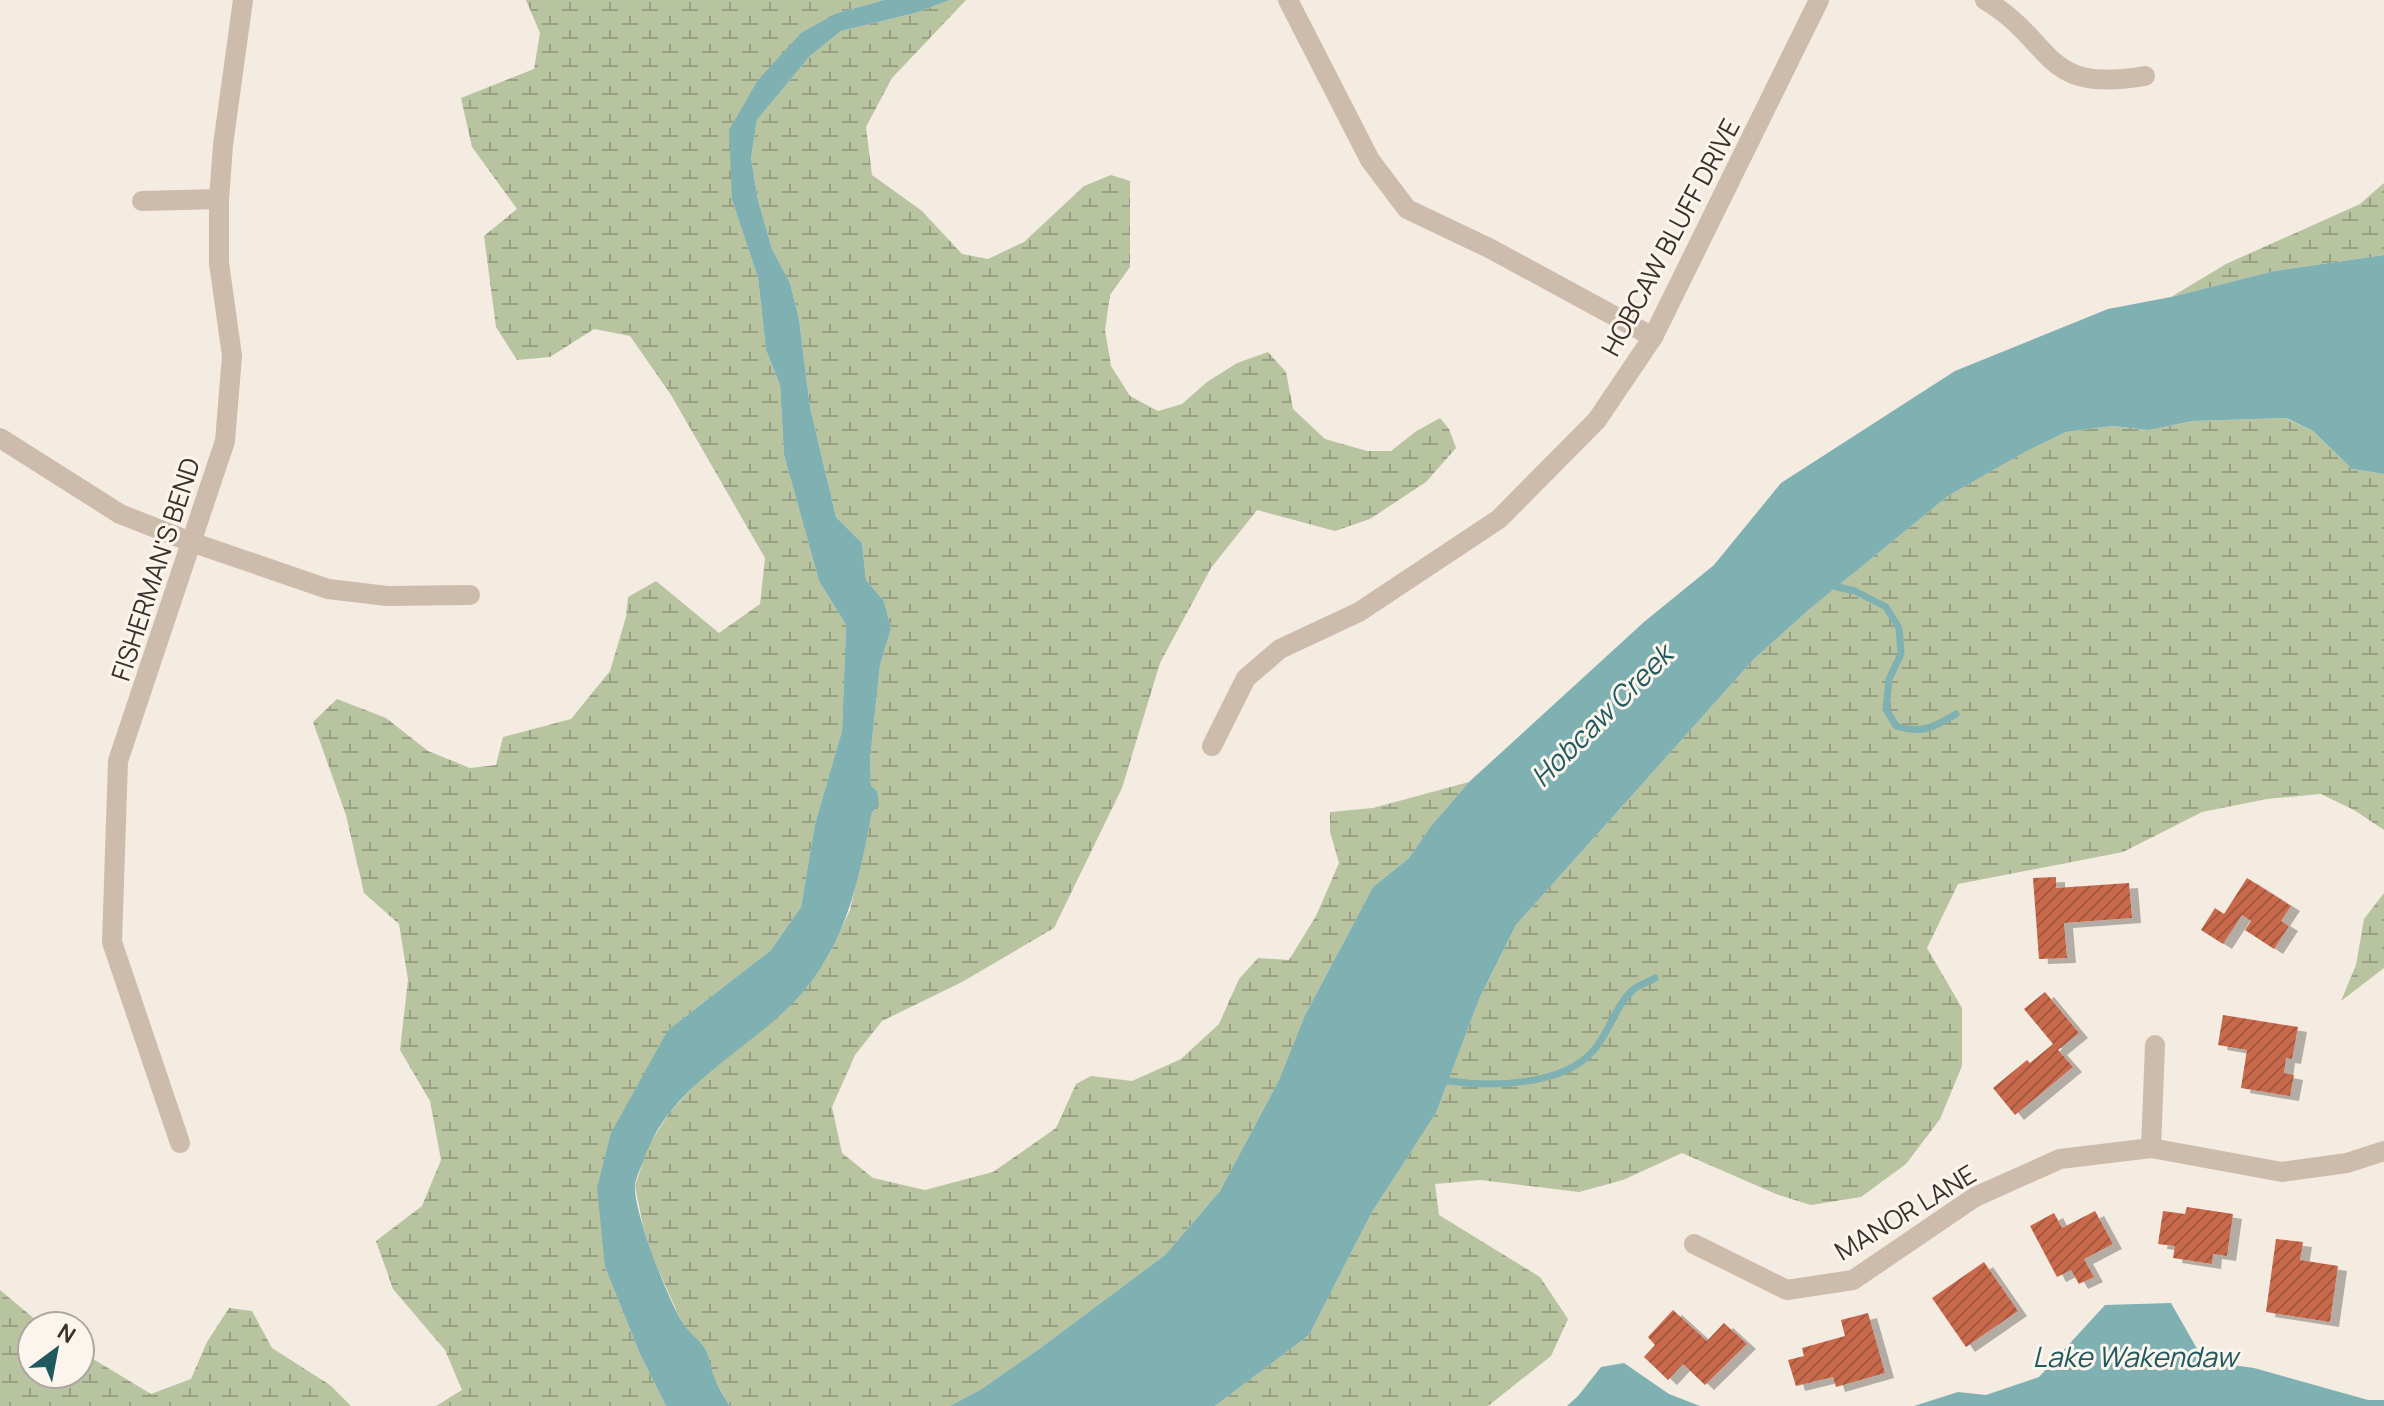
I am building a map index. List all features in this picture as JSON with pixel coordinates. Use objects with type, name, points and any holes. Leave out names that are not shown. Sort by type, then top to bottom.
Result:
[{"type":"street","name":"FISHERMAN'S BEND","points":[[180,1143],[112,942],[118,761],[225,441],[232,356],[219,263],[219,199],[223,145],[243,0]]},
{"type":"street","points":[[1288,0],[1370,160],[1407,209],[1489,248],[1653,337]]},
{"type":"street","name":"HOBCAW BLUFF DRIVE","points":[[1212,746],[1246,678],[1280,649],[1359,612],[1499,519],[1597,420],[1653,337],[1819,0]]},
{"type":"street","points":[[1985,0],[2007,15],[2058,67],[2072,74],[2099,81],[2145,76]]},
{"type":"street","points":[[142,201],[219,199]]},
{"type":"street","points":[[0,438],[120,514],[328,589],[387,596],[470,595]]},
{"type":"street","points":[[2151,1148],[2155,1045]]},
{"type":"street","name":"MANOR LANE","points":[[1694,1244],[1787,1290],[1853,1280],[1975,1197],[2060,1159],[2151,1148],[2282,1172],[2347,1163],[2384,1151]]},
{"type":"green space","points":[[526,0],[884,0],[837,13],[758,80],[732,200],[758,278],[766,350],[780,385],[784,455],[819,581],[846,625],[842,731],[815,824],[801,907],[771,950],[668,1030],[605,1267],[640,1354],[666,1406],[436,1406],[462,1390],[445,1350],[393,1289],[376,1241],[422,1206],[441,1160],[430,1101],[400,1050],[408,980],[399,924],[364,893],[346,815],[313,722],[337,699],[386,718],[428,751],[470,768],[496,765],[503,737],[571,719],[610,671],[626,617],[628,597],[656,581],[719,633],[760,604],[765,558],[671,395],[630,336],[594,329],[550,357],[517,360],[496,327],[484,236],[517,209],[472,147],[461,98],[534,69],[540,33]]},
{"type":"green space","points":[[950,0],[966,0],[892,78],[866,127],[872,175],[922,211],[962,254],[988,259],[1024,242],[1084,186],[1111,175],[1130,181],[1130,267],[1110,295],[1105,330],[1111,366],[1130,396],[1158,411],[1182,404],[1207,382],[1237,363],[1268,352],[1286,372],[1293,409],[1325,439],[1367,451],[1391,451],[1440,418],[1449,429],[1456,448],[1426,482],[1370,519],[1335,531],[1257,510],[1211,568],[1160,663],[1122,788],[1054,928],[962,982],[882,1021],[855,1055],[832,1107],[842,1153],[873,1178],[925,1190],[993,1172],[1056,1128],[1076,1084],[1091,1076],[1132,1081],[1181,1059],[1219,1024],[1239,979],[1258,958],[1289,960],[1316,916],[1339,863],[1330,832],[1330,812],[1373,808],[1469,782],[1431,826],[1409,858],[1373,887],[1305,1015],[1279,1080],[1220,1191],[1165,1255],[1039,1349],[980,1390],[950,1406],[730,1406],[713,1376],[706,1350],[682,1323],[654,1260],[635,1186],[648,1146],[670,1112],[704,1075],[774,1019],[809,985],[829,955],[850,910],[872,812],[870,759],[880,665],[891,629],[884,601],[866,580],[862,543],[836,517],[810,407],[799,319],[790,283],[772,249],[758,200],[751,158],[757,120],[810,56],[841,31],[915,13]]},
{"type":"green space","points":[[2384,183],[2384,255],[2274,271],[2171,297],[2226,264],[2360,204]]},
{"type":"green space","points":[[2285,418],[2313,431],[2352,469],[2384,474],[2384,830],[2354,810],[2321,794],[2267,799],[2202,812],[2123,852],[1958,884],[1927,948],[1962,1008],[1962,1066],[1940,1119],[1906,1164],[1861,1197],[1811,1205],[1776,1194],[1682,1153],[1623,1180],[1579,1192],[1480,1180],[1435,1184],[1439,1215],[1540,1277],[1568,1319],[1551,1356],[1488,1406],[1215,1406],[1309,1335],[1372,1212],[1436,1113],[1480,997],[1516,925],[1754,659],[1948,496],[2066,432],[2112,426],[2149,430],[2193,421]]},
{"type":"green space","points":[[2384,893],[2384,968],[2341,1001],[2356,965],[2364,919]]},
{"type":"green space","points":[[0,1290],[24,1310],[16,1310],[16,1390],[96,1390],[96,1361],[151,1394],[191,1379],[207,1342],[229,1308],[252,1311],[272,1348],[330,1385],[351,1406],[0,1406]]},
{"type":"water","points":[[884,0],[950,0],[915,13],[841,31],[810,56],[757,120],[751,158],[758,200],[772,249],[790,283],[799,319],[810,407],[836,517],[862,543],[866,580],[884,601],[891,629],[880,665],[870,759],[871,786],[877,791],[879,805],[872,812],[844,922],[824,963],[791,1005],[718,1065],[674,1108],[656,1133],[637,1176],[636,1197],[660,1275],[682,1322],[706,1350],[715,1378],[730,1406],[666,1406],[640,1354],[605,1267],[597,1188],[611,1133],[668,1030],[771,950],[801,907],[815,824],[842,731],[846,625],[819,581],[784,455],[780,385],[766,350],[758,278],[732,200],[729,130],[758,80],[801,33],[837,13]]},
{"type":"water","name":"Hobcaw Creek","points":[[2384,255],[2384,474],[2352,469],[2313,431],[2286,418],[2193,421],[2149,430],[2112,426],[2066,432],[1948,496],[1754,659],[1516,925],[1480,997],[1436,1113],[1372,1212],[1309,1335],[1215,1406],[950,1406],[980,1390],[1039,1349],[1165,1255],[1220,1191],[1279,1080],[1305,1015],[1373,887],[1409,858],[1431,826],[1469,782],[1644,622],[1714,565],[1781,483],[1955,371],[2108,309],[2274,271]]},
{"type":"water","name":"Lake Wakendaw","points":[[2171,1303],[2204,1361],[2254,1368],[2368,1400],[2384,1400],[2384,1406],[1914,1406],[1958,1392],[1986,1395],[2039,1377],[2105,1305]]},
{"type":"water","points":[[1624,1363],[1669,1394],[1700,1406],[1567,1406],[1601,1367]]},
{"type":"building","points":[[2056,877],[2056,888],[2129,883],[2132,918],[2064,923],[2067,958],[2039,959],[2033,878]]},
{"type":"building","points":[[2247,878],[2291,906],[2281,921],[2289,926],[2274,949],[2245,930],[2251,921],[2242,915],[2223,944],[2201,930],[2215,908],[2224,914]]},
{"type":"building","points":[[2045,992],[2079,1033],[2058,1050],[2073,1067],[2015,1115],[1993,1088],[2027,1060],[2030,1063],[2053,1044],[2024,1009]]},
{"type":"building","points":[[2223,1015],[2298,1027],[2292,1059],[2286,1058],[2284,1073],[2294,1075],[2290,1096],[2241,1088],[2247,1050],[2218,1045]]},
{"type":"building","points":[[2187,1207],[2233,1214],[2227,1256],[2213,1254],[2212,1264],[2173,1258],[2175,1246],[2158,1244],[2163,1211],[2185,1214]]},
{"type":"building","points":[[2095,1211],[2113,1244],[2084,1259],[2094,1277],[2079,1284],[2071,1270],[2057,1277],[2030,1226],[2054,1213],[2062,1228]]},
{"type":"building","points":[[2276,1239],[2303,1242],[2300,1260],[2338,1266],[2330,1322],[2266,1312]]},
{"type":"building","points":[[1984,1262],[2018,1311],[1966,1347],[1932,1298]]},
{"type":"building","points":[[1673,1310],[1707,1341],[1724,1323],[1747,1344],[1705,1385],[1683,1364],[1668,1380],[1644,1357],[1655,1345],[1648,1337]]},
{"type":"building","points":[[1868,1313],[1885,1373],[1836,1387],[1833,1377],[1796,1386],[1788,1360],[1804,1356],[1802,1348],[1845,1336],[1841,1320]]},
{"type":"waterway","points":[[1837,587],[1855,591],[1886,607],[1899,628],[1901,654],[1889,679],[1886,709],[1896,726],[1927,728],[1956,714]]},
{"type":"waterway","points":[[1448,1081],[1505,1083],[1564,1071],[1580,1063],[1593,1051],[1627,996],[1655,978]]}]
